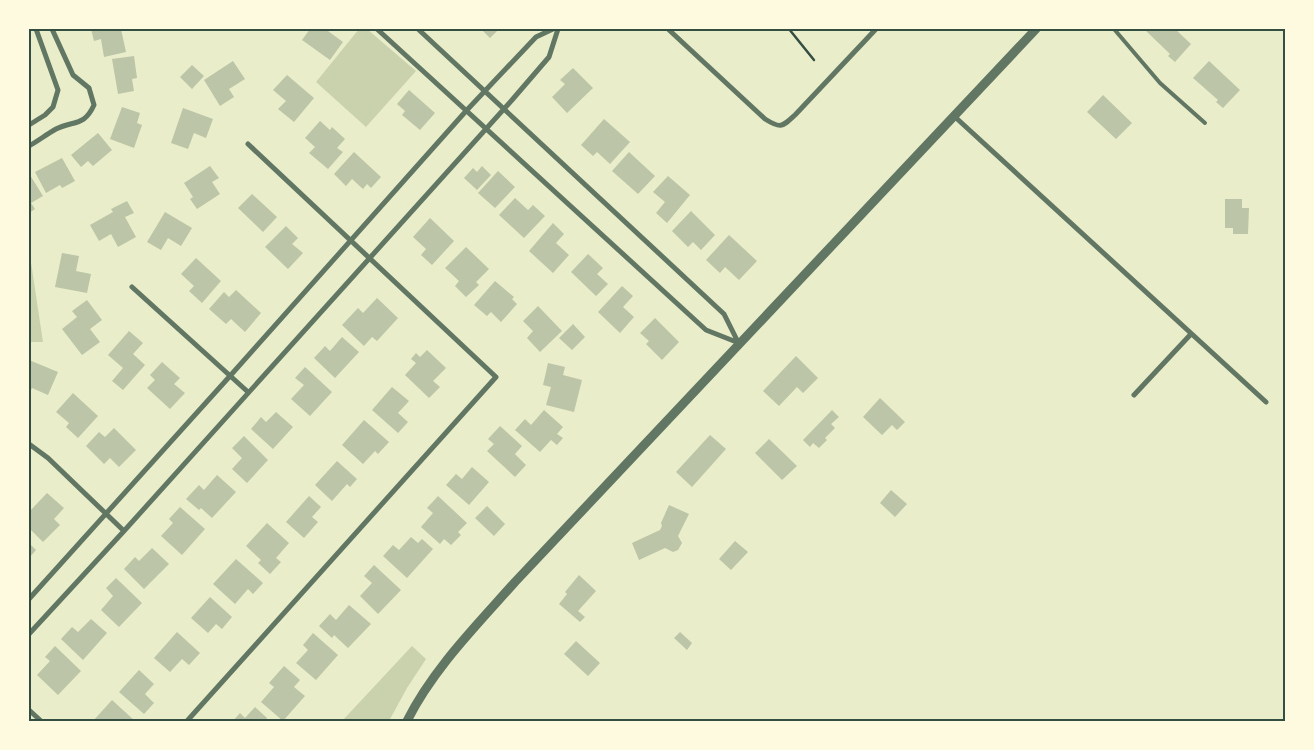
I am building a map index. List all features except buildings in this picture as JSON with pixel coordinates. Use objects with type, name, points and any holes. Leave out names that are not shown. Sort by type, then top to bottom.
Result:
[{"type":"street","points":[[29,125],[53,108],[58,90],[36,29]]},
{"type":"street","points":[[29,146],[56,129],[85,120],[94,104],[89,88],[73,75],[52,29]]},
{"type":"street","points":[[377,29],[706,330],[739,343]]},
{"type":"street","points":[[418,29],[724,314],[739,343]]},
{"type":"street","points":[[29,599],[466,111],[536,37],[553,29]]},
{"type":"street","points":[[29,634],[504,109],[549,57],[558,29]]},
{"type":"street","points":[[668,29],[765,119],[777,126],[784,125],[796,114],[876,29]]},
{"type":"street","points":[[408,721],[436,674],[471,631],[739,343],[1036,29]]},
{"type":"street","points":[[954,116],[1266,402]]},
{"type":"street","points":[[187,721],[496,377],[248,144]]},
{"type":"street","points":[[132,287],[248,392]]},
{"type":"street","points":[[1134,394],[1191,334]]},
{"type":"street","points":[[29,444],[48,458],[124,531]]},
{"type":"street","points":[[29,710],[41,721]]},
{"type":"lane","points":[[1114,29],[1160,83],[1205,123]]},
{"type":"path","points":[[789,29],[814,60]]},
{"type":"green space","points":[[359,29],[367,29],[416,71],[366,127],[316,82]]},
{"type":"green space","points":[[29,249],[43,342],[29,342]]},
{"type":"green space","points":[[412,646],[426,659],[389,721],[342,721]]}]
